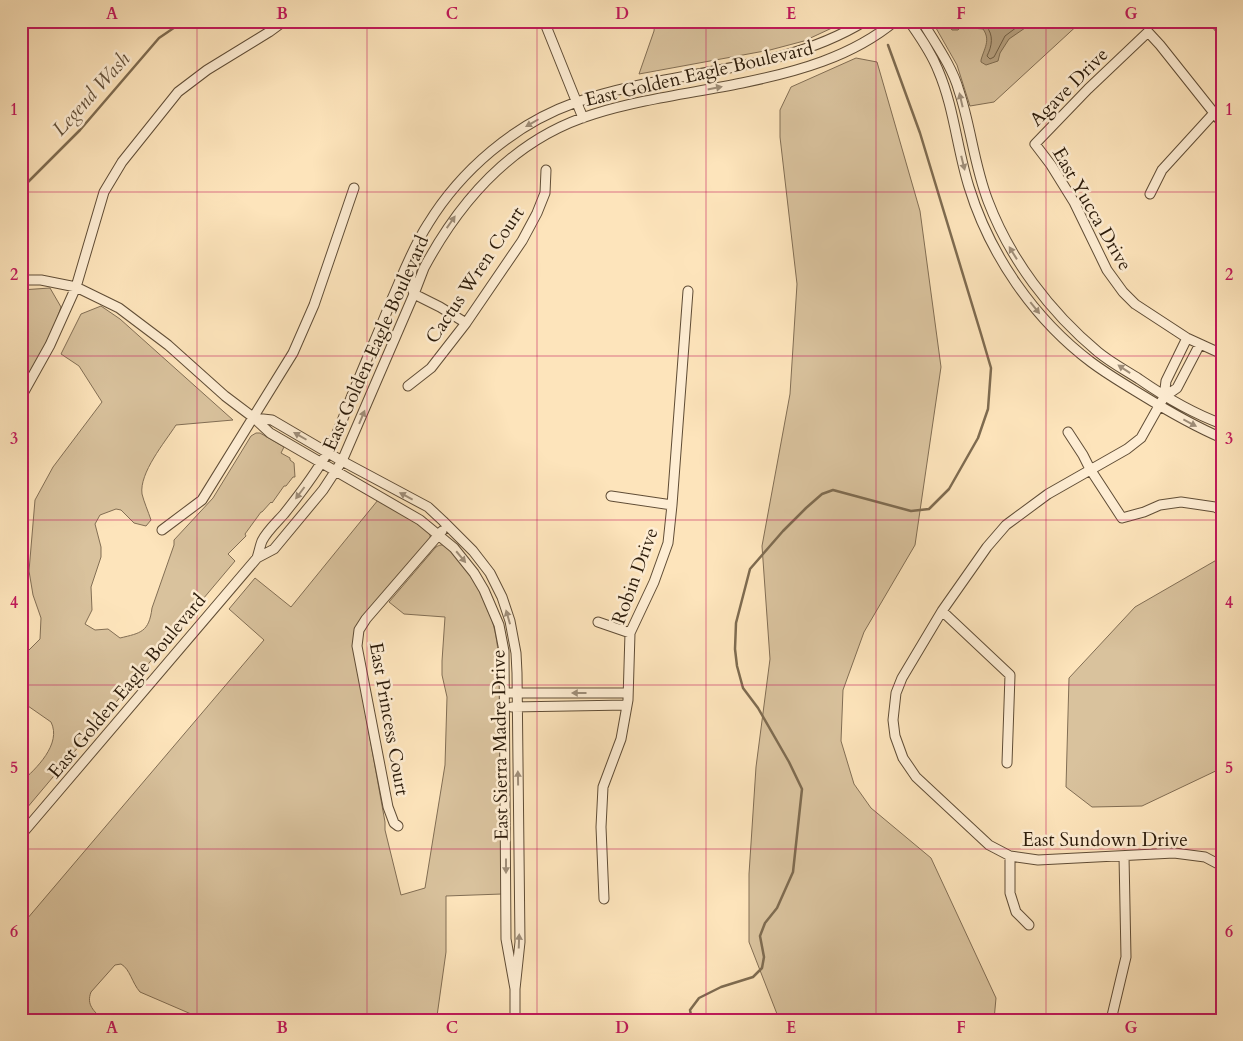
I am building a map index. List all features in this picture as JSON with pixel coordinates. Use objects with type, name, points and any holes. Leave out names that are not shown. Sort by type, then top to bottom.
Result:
[{"type":"street","points":[[21,397],[50,345],[76,287],[104,192],[122,162],[151,129],[178,92],[207,70],[284,21]]},
{"type":"street","points":[[544,21],[583,118]]},
{"type":"street","name":"East Golden Eagle Boulevard","points":[[21,835],[257,558],[263,539],[297,497],[328,453],[404,269],[427,224],[460,182],[481,160],[530,123],[576,102],[617,90],[792,54],[835,37],[865,21]]},
{"type":"street","name":"East Golden Eagle Boulevard","points":[[257,558],[274,550],[323,490],[342,461],[424,268],[438,241],[473,194],[495,172],[531,144],[583,118],[638,103],[800,70],[851,50],[895,21]]},
{"type":"street","points":[[909,21],[938,68],[948,99],[963,166],[975,203],[994,246],[1014,280],[1049,325],[1068,344],[1108,374],[1158,405],[1222,438]]},
{"type":"street","points":[[922,21],[954,76],[960,91],[972,149],[987,200],[1010,248],[1030,278],[1070,327],[1099,353],[1164,397],[1222,424]]},
{"type":"street","name":"Agave Drive","points":[[1035,144],[1088,89],[1148,32],[1160,44],[1214,113]]},
{"type":"street","points":[[1150,194],[1162,170],[1214,113],[1222,123]]},
{"type":"street","name":"East Yucca Drive","points":[[1035,144],[1051,165],[1069,195],[1083,219],[1107,270],[1123,292],[1136,304],[1187,338],[1222,354]]},
{"type":"street","name":"Cactus Wren Court","points":[[408,386],[421,378],[431,368],[466,324],[522,241],[546,193],[546,170]]},
{"type":"street","points":[[162,530],[202,500],[254,418],[292,353],[314,305],[354,188]]},
{"type":"street","points":[[427,224],[410,276],[410,283],[414,294],[440,307],[466,324]]},
{"type":"street","name":"East Sierra Madre Drive","points":[[21,280],[42,280],[76,287],[119,308],[168,345],[224,396],[254,418],[270,433],[420,520],[454,548],[474,573],[502,633],[504,651],[506,939],[515,989]]},
{"type":"street","name":"Robin Drive","points":[[604,899],[601,827],[603,787],[622,738],[628,693],[630,633],[654,582],[668,543],[688,291]]},
{"type":"street","points":[[1164,397],[1166,381],[1187,338]]},
{"type":"street","points":[[1164,397],[1177,388],[1200,344]]},
{"type":"street","name":"East Sundown Drive","points":[[1164,397],[1141,438],[1048,494],[1006,525],[987,547],[942,611],[902,678],[896,692],[893,720],[895,736],[903,758],[916,777],[989,845],[1010,856],[1038,860],[1174,853],[1206,857],[1222,866]]},
{"type":"street","name":"East Sierra Madre Drive","points":[[254,418],[272,420],[342,461],[428,507],[473,551],[490,573],[502,597],[510,621],[516,653],[520,942],[515,989],[515,1020]]},
{"type":"street","points":[[1068,432],[1122,518],[1160,505],[1181,502],[1215,507],[1222,511]]},
{"type":"street","points":[[611,496],[672,505]]},
{"type":"street","name":"East Princess Court","points":[[398,826],[394,823],[388,807],[357,646],[359,630],[366,619],[447,525]]},
{"type":"street","points":[[942,611],[1010,675],[1007,763]]},
{"type":"street","points":[[598,622],[630,633]]},
{"type":"street","points":[[504,694],[628,693]]},
{"type":"street","points":[[505,707],[627,705]]},
{"type":"street","points":[[1010,856],[1010,892],[1016,912],[1029,925]]},
{"type":"street","points":[[1111,1020],[1126,957],[1124,856]]},
{"type":"shaded area","points":[[655,21],[847,21],[804,41],[770,50],[639,74],[654,31]]},
{"type":"shaded area","points":[[932,21],[1082,21],[994,102],[970,106],[957,65]]},
{"type":"shaded area","points":[[1207,21],[1222,21],[1222,39]]},
{"type":"shaded area","points":[[856,58],[877,62],[920,211],[941,367],[915,545],[864,632],[843,690],[841,741],[854,784],[871,808],[931,858],[996,998],[994,1020],[788,1020],[777,1014],[749,942],[749,874],[756,767],[770,659],[762,546],[790,394],[797,284],[780,137],[780,110],[791,87]]},
{"type":"shaded area","points":[[50,288],[61,307],[52,333],[21,387],[21,290]]},
{"type":"shaded area","points":[[101,306],[120,319],[233,420],[176,425],[144,477],[142,494],[151,520],[146,526],[134,523],[121,510],[116,509],[100,515],[95,524],[101,547],[101,557],[91,587],[92,610],[85,624],[95,630],[108,629],[120,638],[139,633],[146,627],[174,545],[174,540],[213,498],[251,436],[260,433],[284,447],[281,453],[290,458],[294,463],[295,477],[284,486],[272,503],[261,512],[245,534],[246,536],[228,554],[235,561],[21,815],[21,782],[46,755],[53,739],[51,722],[28,706],[21,704],[21,658],[40,639],[41,618],[33,595],[29,571],[35,500],[53,467],[102,402],[79,366],[61,354],[81,314]]},
{"type":"shaded area","points":[[378,500],[423,527],[429,532],[430,536],[430,540],[359,623],[354,650],[385,830],[401,895],[425,888],[445,765],[447,697],[442,675],[442,661],[445,617],[404,614],[389,602],[437,546],[446,545],[453,551],[477,585],[491,618],[500,668],[502,894],[446,896],[446,952],[435,1020],[205,1020],[140,992],[127,969],[121,964],[115,965],[91,992],[90,1004],[103,1020],[21,1020],[21,926],[264,640],[229,609],[255,578],[291,607]]},
{"type":"shaded area","points":[[1222,558],[1222,768],[1142,806],[1092,807],[1066,787],[1069,678],[1135,607]]},
{"type":"water","points":[[945,21],[1021,21],[1025,28],[1009,39],[1000,53],[998,61],[986,65],[981,62],[987,41],[983,29],[961,27],[958,30],[952,30]]},
{"type":"waterway","name":"Legend Wash","points":[[21,189],[80,130],[159,38],[184,21]]},
{"type":"waterway","points":[[692,1020],[690,1010],[699,998],[721,987],[753,977],[762,968],[764,957],[760,936],[765,923],[777,908],[793,872],[802,789],[758,708],[743,688],[737,666],[735,649],[736,623],[750,569],[806,508],[822,494],[833,490],[911,511],[929,509],[949,489],[978,438],[988,409],[991,368],[920,133],[888,45]]}]
